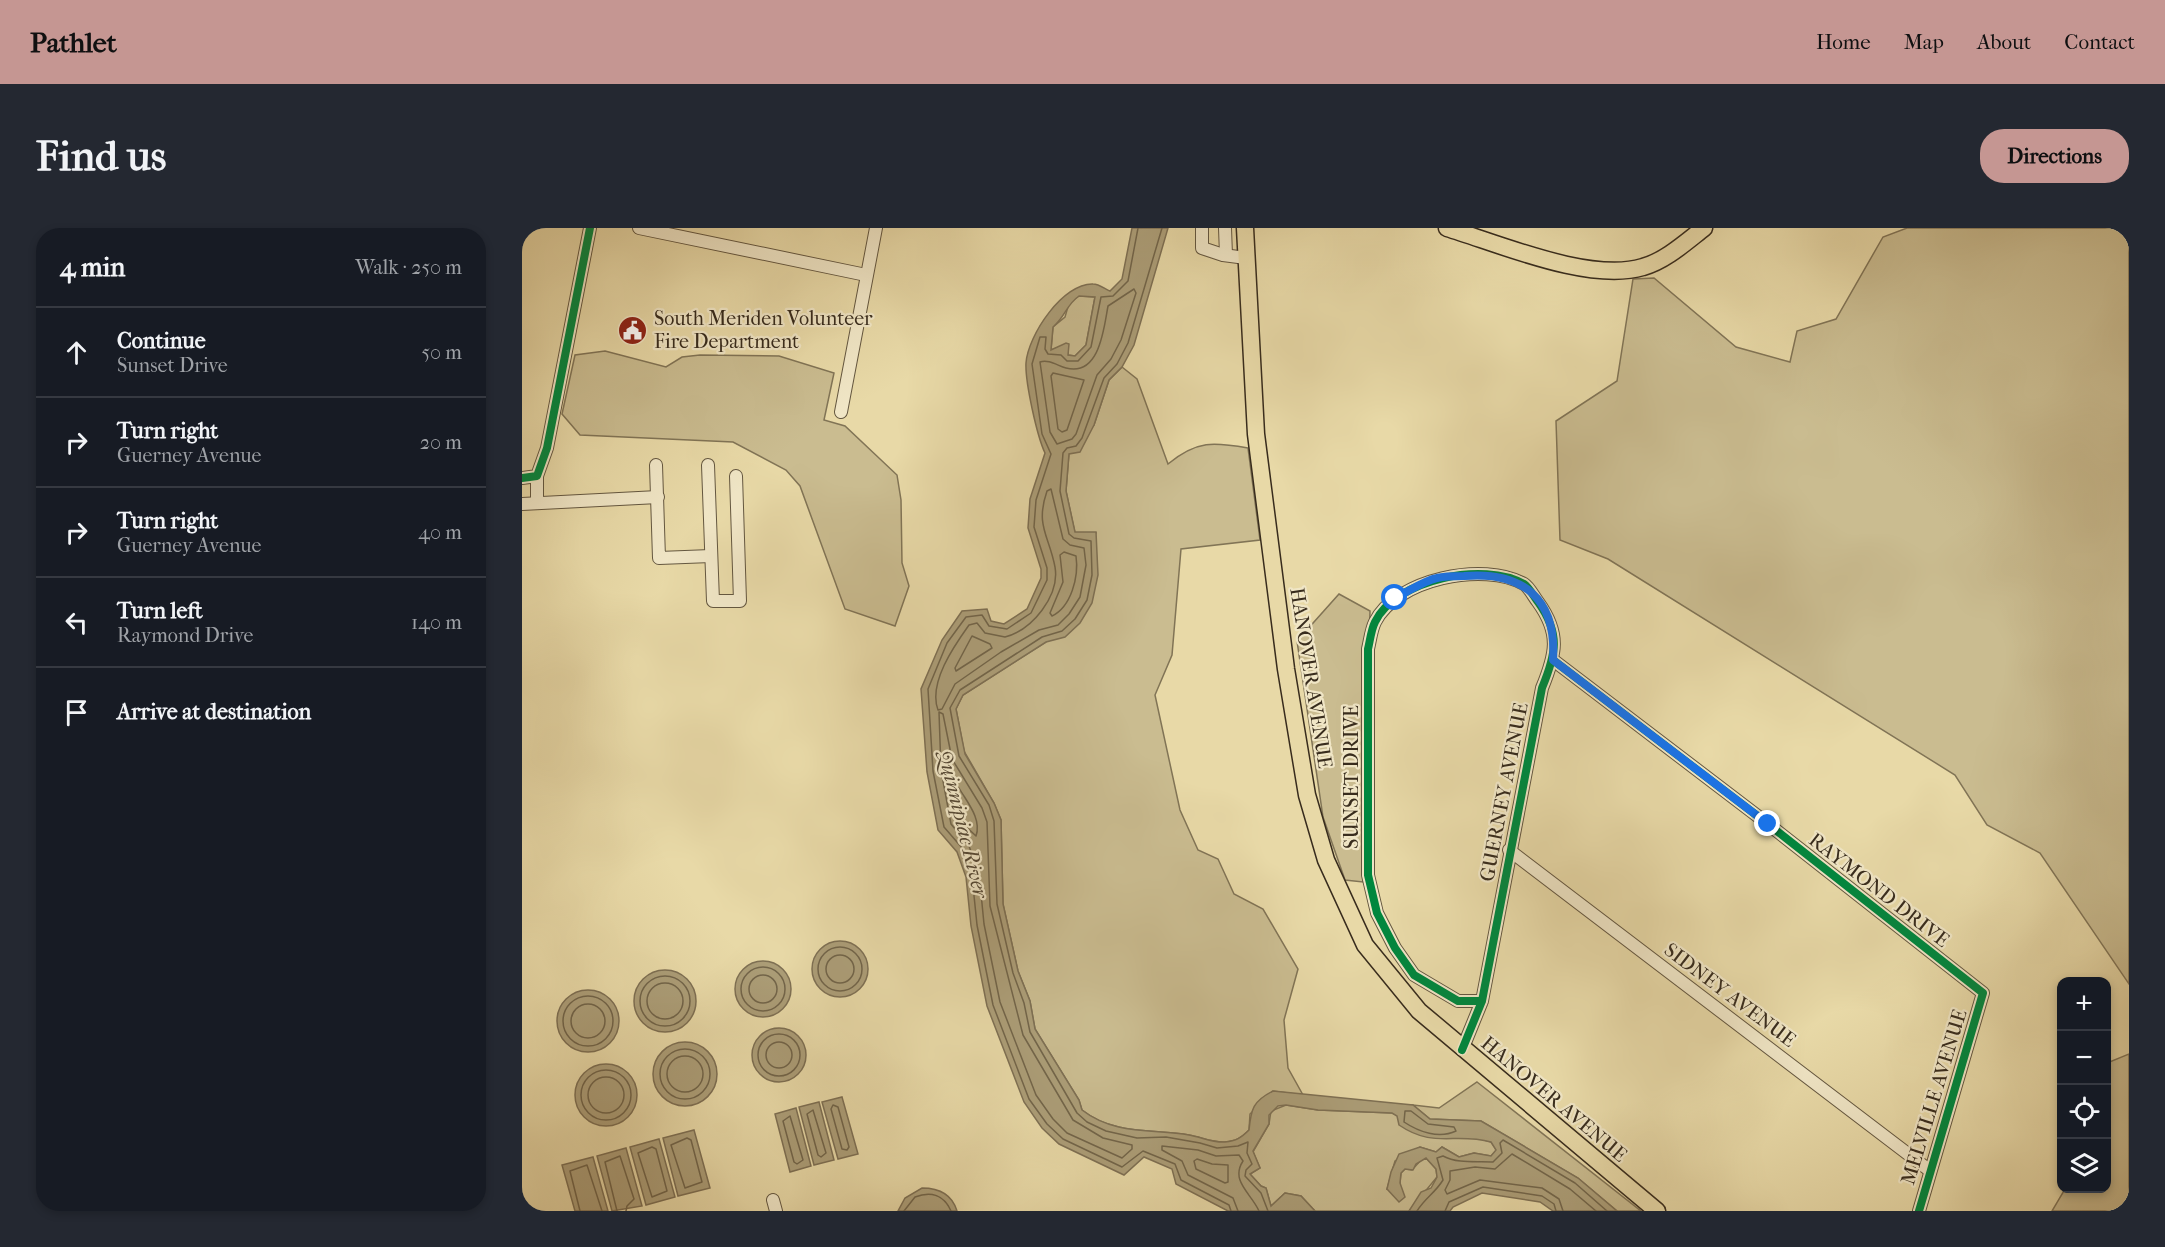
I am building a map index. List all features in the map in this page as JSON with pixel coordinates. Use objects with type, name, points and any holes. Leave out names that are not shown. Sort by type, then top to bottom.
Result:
[{"type":"main road","name":"HANOVER AVENUE","points":[[1245,228],[1256,434],[1286,669],[1307,795],[1326,860],[1365,945],[1419,1011],[1462,1050],[1657,1211]]},
{"type":"main road","points":[[1448,228],[1580,268],[1622,272],[1653,263],[1704,228]]},
{"type":"street","points":[[537,503],[537,476],[543,459],[590,228]]},
{"type":"street","points":[[639,228],[866,275]]},
{"type":"street","points":[[841,412],[876,228]]},
{"type":"street","points":[[1202,228],[1202,248],[1246,258]]},
{"type":"street","points":[[1225,228],[1226,255]]},
{"type":"street","points":[[656,465],[659,558],[711,556]]},
{"type":"street","points":[[708,465],[713,601],[740,601],[736,476]]},
{"type":"street","points":[[522,478],[537,476]]},
{"type":"street","points":[[522,504],[658,496]]},
{"type":"street","name":"GUERNEY AVENUE","points":[[1462,1050],[1482,1001],[1509,850],[1542,688],[1553,660],[1555,634],[1545,612],[1525,584],[1489,574]]},
{"type":"street","name":"SUNSET DRIVE","points":[[1482,1001],[1458,1001],[1413,975],[1395,948],[1377,913],[1368,875],[1368,649],[1375,621],[1395,598],[1436,578],[1489,574]]},
{"type":"street","name":"RAYMOND DRIVE","points":[[1553,660],[1983,993]]},
{"type":"street","name":"SIDNEY AVENUE","points":[[1509,850],[1929,1170]]},
{"type":"street","name":"MELVILLE AVENUE","points":[[1918,1211],[1983,993]]},
{"type":"shaded area","points":[[1907,228],[2129,228],[2129,984],[2040,853],[1987,825],[1955,775],[1608,559],[1560,540],[1556,421],[1617,381],[1633,279],[1654,278],[1736,347],[1790,362],[1797,331],[1836,319],[1883,237]]},
{"type":"shaded area","points":[[1079,296],[1095,297],[1086,345],[1075,356],[1068,355],[1068,344],[1051,350],[1053,327],[1065,317],[1069,303]]},
{"type":"shaded area","points":[[605,351],[666,367],[682,357],[700,355],[779,356],[834,373],[824,420],[845,426],[897,475],[901,500],[902,563],[909,586],[895,626],[845,609],[800,486],[786,470],[733,442],[580,435],[562,414],[575,355]]},
{"type":"shaded area","points":[[1122,367],[1137,379],[1168,464],[1188,451],[1206,445],[1248,448],[1260,540],[1181,549],[1172,655],[1155,695],[1180,810],[1198,850],[1218,859],[1234,894],[1263,909],[1298,969],[1284,1020],[1288,1068],[1303,1095],[1273,1091],[1250,1114],[1249,1130],[1238,1139],[1229,1142],[1120,1127],[1107,1124],[1082,1110],[1079,1100],[1035,1029],[1030,1001],[1018,971],[1003,904],[1001,820],[994,803],[964,751],[956,709],[963,695],[1046,642],[1096,533],[1075,533],[1066,491],[1069,453],[1094,425],[1109,380]]},
{"type":"shaded area","points":[[1339,594],[1370,611],[1363,882],[1345,880],[1323,817],[1297,641]]},
{"type":"shaded area","points":[[2129,1054],[2129,1211],[2052,1211],[2063,1193],[2111,1193],[2111,1061]]},
{"type":"shaded area","points":[[1477,1082],[1641,1211],[1617,1211],[1578,1178],[1481,1121],[1430,1119],[1413,1105],[1439,1108]]},
{"type":"shaded area","points":[[1286,1105],[1318,1110],[1392,1113],[1491,1142],[1497,1150],[1491,1156],[1474,1153],[1459,1157],[1442,1147],[1436,1152],[1420,1147],[1395,1161],[1387,1189],[1400,1183],[1401,1173],[1405,1169],[1412,1170],[1422,1159],[1426,1158],[1436,1169],[1437,1177],[1409,1211],[1315,1211],[1301,1196],[1285,1193],[1271,1206],[1266,1188],[1250,1174],[1260,1168],[1253,1152],[1269,1124],[1271,1111]]},
{"type":"water","name":"Quinnipiac River","points":[[1132,228],[1168,228],[1134,345],[1122,367],[1109,380],[1094,425],[1080,452],[1069,454],[1066,491],[1075,532],[1096,532],[1098,575],[1092,603],[1080,623],[1065,637],[1046,642],[963,695],[956,709],[965,754],[994,803],[1001,820],[1003,904],[1018,971],[1030,1001],[1035,1029],[1079,1100],[1082,1110],[1107,1124],[1134,1130],[1189,1135],[1225,1142],[1238,1139],[1249,1130],[1254,1106],[1261,1098],[1273,1091],[1413,1105],[1430,1119],[1481,1121],[1578,1178],[1617,1211],[1553,1211],[1540,1202],[1482,1193],[1453,1207],[1450,1211],[1409,1211],[1421,1192],[1431,1188],[1437,1177],[1436,1169],[1426,1158],[1416,1164],[1413,1170],[1405,1169],[1401,1173],[1400,1183],[1405,1197],[1399,1202],[1387,1189],[1399,1154],[1420,1147],[1436,1152],[1442,1147],[1459,1157],[1474,1153],[1491,1156],[1496,1150],[1491,1142],[1478,1139],[1423,1136],[1399,1125],[1397,1116],[1392,1113],[1318,1110],[1286,1105],[1278,1106],[1269,1115],[1269,1124],[1253,1151],[1260,1168],[1250,1174],[1266,1188],[1271,1206],[1285,1193],[1301,1196],[1315,1211],[1228,1211],[1176,1184],[1172,1169],[1144,1157],[1124,1175],[1059,1144],[1042,1128],[1024,1102],[987,1006],[971,926],[966,877],[957,852],[938,830],[927,772],[921,689],[942,640],[962,611],[987,609],[991,621],[1004,624],[1027,609],[1041,578],[1041,569],[1028,528],[1030,499],[1045,453],[1029,395],[1026,372],[1028,352],[1040,325],[1059,301],[1070,292],[1093,284],[1110,291],[1122,279]],"holes":[[[1079,296],[1095,297],[1086,345],[1075,356],[1068,355],[1069,344],[1066,343],[1051,350],[1053,327],[1071,303]]]},
{"type":"water","points":[[840,941],[851,943],[860,949],[866,958],[868,969],[866,980],[860,989],[851,995],[840,997],[829,995],[820,989],[814,980],[812,969],[814,958],[820,949],[829,943]]},
{"type":"water","points":[[763,961],[774,963],[783,969],[789,978],[791,989],[789,1000],[783,1009],[774,1015],[763,1017],[752,1015],[743,1009],[737,1000],[735,989],[737,978],[743,969],[752,963]]},
{"type":"water","points":[[659,970],[671,970],[687,979],[694,989],[696,1001],[694,1013],[687,1023],[671,1032],[659,1032],[648,1027],[639,1018],[634,1007],[634,995],[639,984],[648,975]]},
{"type":"water","points":[[588,990],[600,992],[610,999],[617,1009],[619,1021],[617,1033],[610,1043],[600,1050],[588,1052],[576,1050],[566,1043],[559,1033],[557,1021],[559,1009],[566,999],[576,992]]},
{"type":"water","points":[[779,1028],[789,1030],[798,1036],[804,1045],[806,1055],[804,1065],[798,1074],[789,1080],[779,1082],[769,1080],[760,1074],[754,1065],[752,1055],[754,1045],[760,1036],[769,1030]]},
{"type":"water","points":[[685,1042],[703,1048],[711,1056],[717,1074],[711,1092],[703,1100],[685,1106],[667,1100],[659,1092],[653,1074],[659,1056],[667,1048]]},
{"type":"water","points":[[600,1064],[612,1064],[628,1073],[635,1083],[637,1095],[635,1107],[628,1117],[612,1126],[600,1126],[589,1121],[580,1112],[575,1101],[575,1089],[580,1078],[589,1069]]},
{"type":"water","points":[[842,1097],[858,1154],[838,1159],[822,1102]]},
{"type":"water","points":[[819,1102],[834,1160],[814,1165],[799,1107]]},
{"type":"water","points":[[796,1108],[811,1166],[790,1172],[775,1114]]},
{"type":"water","points":[[694,1130],[710,1188],[678,1196],[663,1138]]},
{"type":"water","points":[[659,1139],[675,1197],[646,1205],[630,1147]]},
{"type":"water","points":[[626,1148],[642,1206],[612,1211],[597,1156]]},
{"type":"water","points":[[593,1157],[608,1211],[575,1211],[562,1165]]},
{"type":"water","points":[[922,1188],[944,1193],[952,1200],[957,1211],[898,1211],[905,1198]]},
{"type":"cycle path","points":[[522,478],[537,476],[547,448],[590,228]]},
{"type":"cycle path","points":[[1462,1050],[1482,1001],[1542,688],[1551,665],[1554,644],[1553,634],[1545,613],[1526,585],[1507,577],[1487,574],[1442,578],[1402,595],[1386,607],[1375,622],[1368,649],[1368,875],[1377,913],[1395,948],[1414,975],[1458,1001],[1482,1001]]},
{"type":"cycle path","points":[[1553,660],[1768,824],[1983,993],[1919,1211]]},
{"type":"place","name":"South Meriden Volunteer Fire Department","points":[[633,330]]},
{"type":"route","points":[[1395,598],[1436,578],[1489,574],[1525,584],[1545,612],[1555,634],[1553,660],[1768,824]]}]
